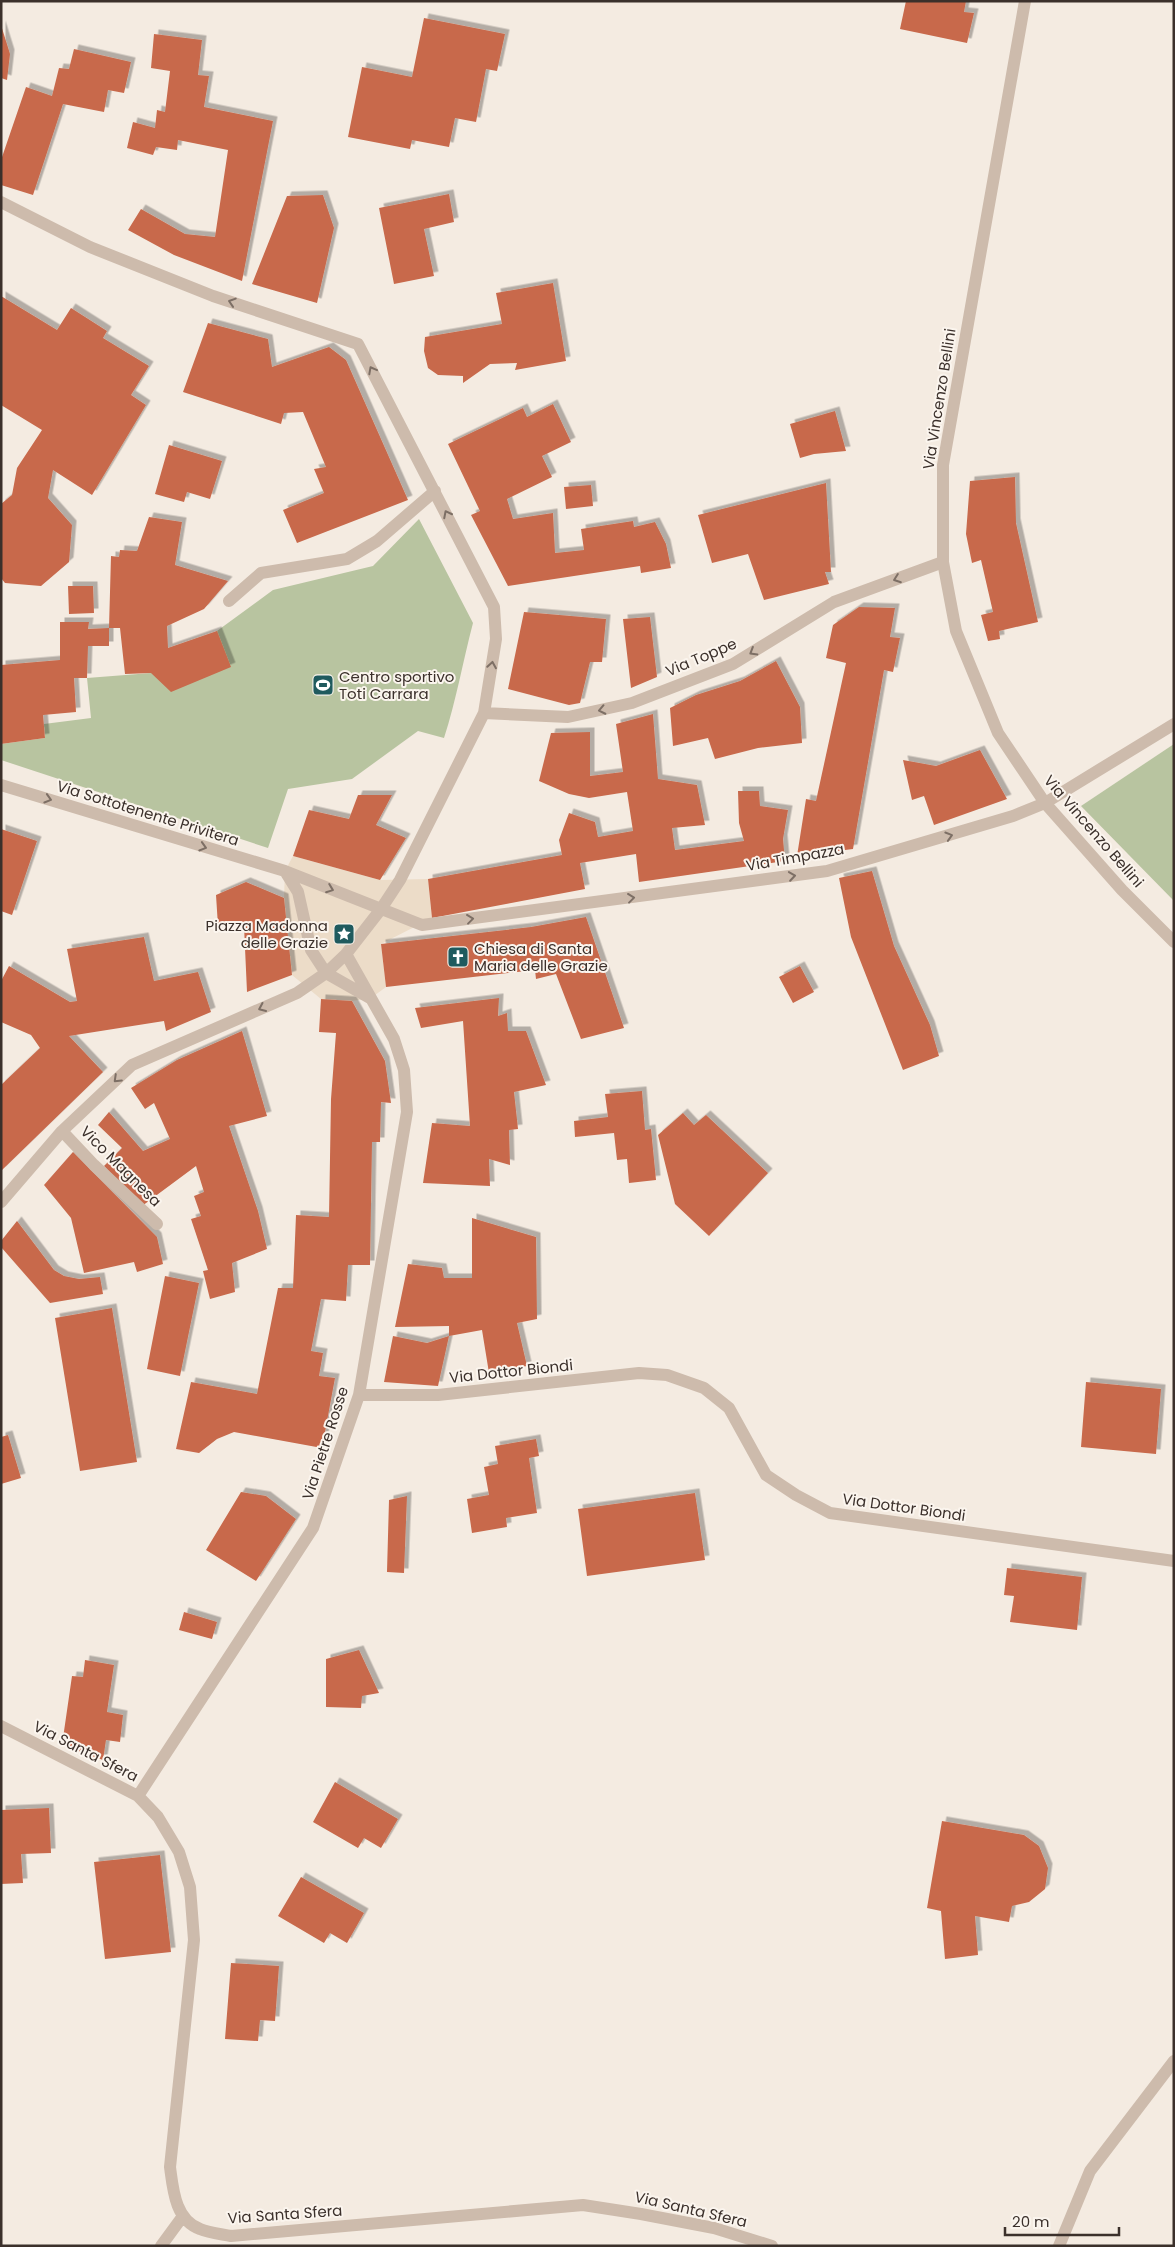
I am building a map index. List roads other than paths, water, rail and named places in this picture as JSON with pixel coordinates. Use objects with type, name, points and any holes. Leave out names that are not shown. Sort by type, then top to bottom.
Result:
[{"type":"street","name":"Via Vincenzo Bellini","points":[[1025,1],[943,465],[943,562],[956,631],[995,725],[1045,803],[1122,890],[1174,942]]},
{"type":"street","points":[[1,202],[99,251],[213,296],[358,344],[494,607],[496,639],[484,713],[400,880],[381,909],[346,954],[326,973],[296,993],[132,1065],[62,1131],[1,1202]]},
{"type":"street","points":[[229,601],[261,573],[347,558],[378,541],[435,491]]},
{"type":"street","name":"Via Toppe","points":[[484,713],[568,717],[632,703],[733,664],[834,602],[943,562]]},
{"type":"street","name":"Via Timpazza","points":[[422,925],[827,871],[1014,816],[1045,803],[1174,724]]},
{"type":"street","name":"Via Sottotenente Privitera","points":[[1,785],[285,871],[422,925]]},
{"type":"street","points":[[285,871],[298,892],[311,950],[326,973],[370,998]]},
{"type":"street","name":"Via Pietre Rosse","points":[[138,1796],[313,1528],[359,1395],[407,1112],[404,1070],[394,1039],[346,954]]},
{"type":"street","name":"Vico Magnesa","points":[[62,1131],[94,1165],[157,1224]]},
{"type":"street","name":"Via Dottor Biondi","points":[[359,1395],[438,1395],[639,1373],[667,1376],[704,1388],[729,1408],[766,1475],[796,1495],[830,1513],[1174,1561]]},
{"type":"street","name":"Via Santa Sfera","points":[[1,1726],[138,1796],[158,1817],[179,1852],[190,1887],[194,1940],[170,2167],[173,2192],[182,2216],[198,2229],[231,2236],[583,2205],[714,2228],[772,2246]]},
{"type":"street","points":[[1059,2246],[1090,2171],[1174,2060]]},
{"type":"street","points":[[161,2246],[182,2216]]},
{"type":"place","name":"Centro sportivo Toti Carrara","points":[[323,685]]},
{"type":"place","name":"Piazza Madonna delle Grazie","points":[[344,934]]},
{"type":"place","name":"Chiesa di Santa Maria delle Grazie","points":[[458,957]]}]
